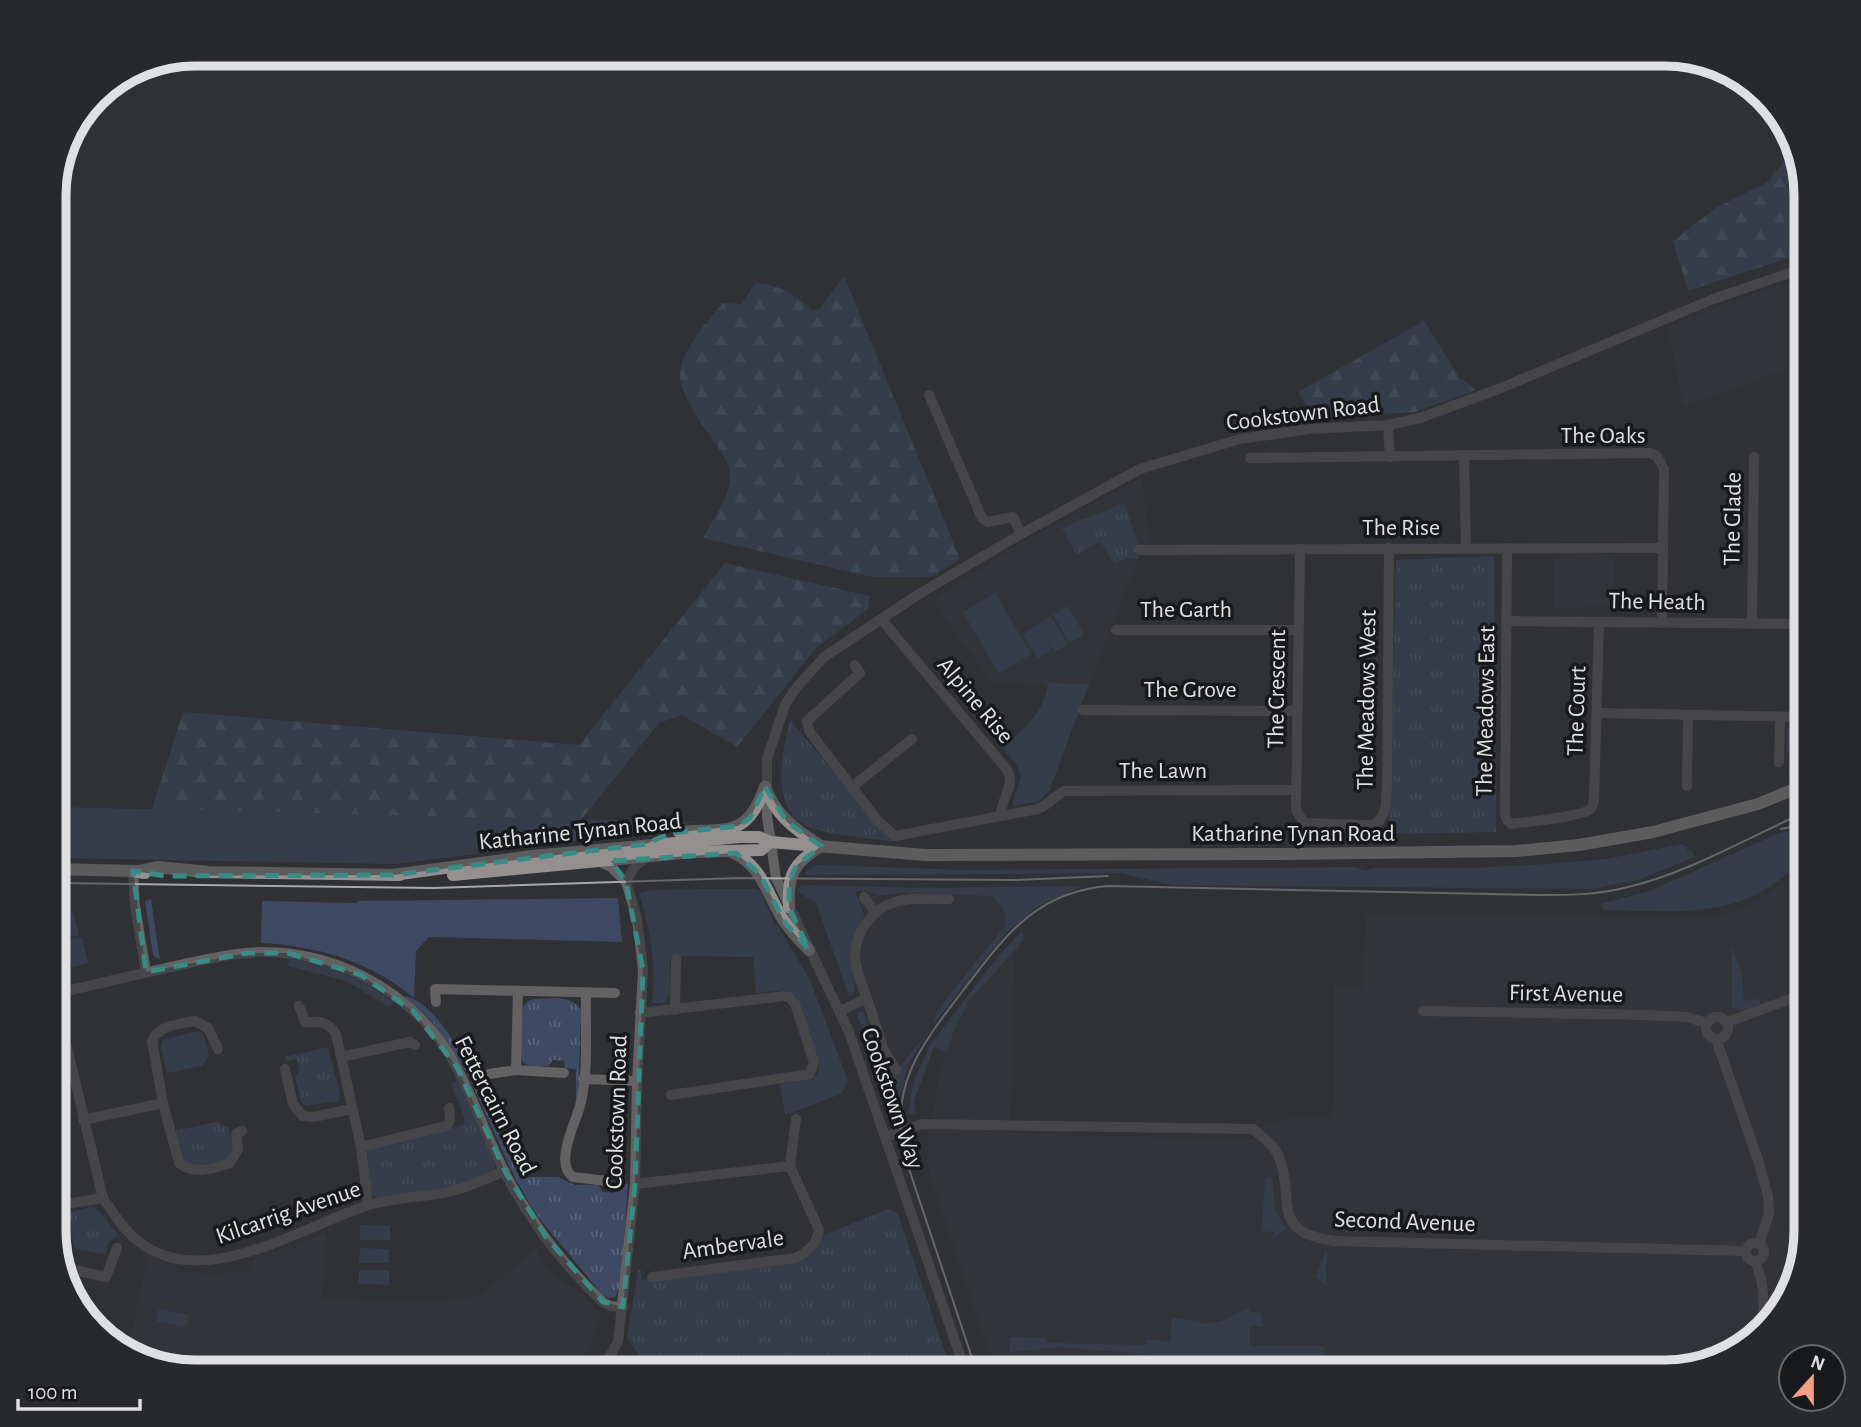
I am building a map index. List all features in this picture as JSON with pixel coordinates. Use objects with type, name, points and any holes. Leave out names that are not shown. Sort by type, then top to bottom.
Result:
[{"type":"main road","points":[[765,787],[770,801],[787,822],[821,846],[794,869],[789,882],[789,907]]},
{"type":"main road","points":[[647,851],[670,833],[738,826],[750,818],[765,787]]},
{"type":"main road","name":"Katharine Tynan Road","points":[[67,869],[136,871],[166,876],[209,872],[393,875],[489,873],[599,862],[647,851],[740,837],[759,837],[771,842],[937,855],[1284,855],[1516,851],[1579,845],[1653,832],[1758,804],[1794,789]]},
{"type":"main road","name":"Katharine Tynan Road","points":[[393,875],[532,856],[761,850],[771,842]]},
{"type":"main road","points":[[729,850],[743,857],[760,874],[785,923],[809,950]]},
{"type":"street","name":"Cookstown Road","points":[[771,842],[765,787],[767,759],[785,705],[796,688],[824,657],[849,638],[1021,534],[1140,469],[1218,444],[1309,429],[1388,425],[1450,408],[1713,299],[1794,272]]},
{"type":"street","points":[[929,395],[982,518],[988,522],[1013,517],[1021,534]]},
{"type":"street","points":[[1388,425],[1390,457]]},
{"type":"street","name":"The Oaks","points":[[1250,458],[1649,453],[1657,456],[1664,469],[1662,623]]},
{"type":"street","points":[[1464,456],[1466,548]]},
{"type":"street","name":"The Glade","points":[[1752,624],[1754,457]]},
{"type":"street","name":"The Meadows West","points":[[1308,824],[1376,825],[1383,814],[1387,779],[1389,548]]},
{"type":"street","name":"The Meadows East","points":[[1507,548],[1507,820],[1511,824],[1587,811],[1594,800]]},
{"type":"street","name":"The Rise","points":[[1139,550],[1663,548]]},
{"type":"street","name":"The Crescent","points":[[1300,549],[1295,790],[1296,810],[1304,823],[1308,824]]},
{"type":"street","name":"Alpine Rise","points":[[882,620],[1009,771],[1011,782],[1002,805],[1001,816]]},
{"type":"street","name":"The Heath","points":[[1507,621],[1794,624]]},
{"type":"street","name":"The Court","points":[[1594,800],[1599,622]]},
{"type":"street","name":"The Garth","points":[[1116,630],[1298,630]]},
{"type":"street","points":[[855,665],[860,673],[807,721],[809,731],[878,821],[895,836],[1001,816]]},
{"type":"street","name":"The Grove","points":[[1083,710],[1296,711]]},
{"type":"street","points":[[1598,713],[1794,717]]},
{"type":"street","points":[[1687,786],[1688,716]]},
{"type":"street","points":[[1779,762],[1780,717]]},
{"type":"street","points":[[852,787],[912,739]]},
{"type":"street","name":"The Lawn","points":[[1001,816],[1048,806],[1055,796],[1064,792],[1295,790]]},
{"type":"street","name":"Cookstown Way","points":[[771,842],[777,883],[840,1011],[962,1360]]},
{"type":"street","points":[[626,882],[647,851]]},
{"type":"street","name":"Katharine Tynan Road","points":[[599,862],[611,867],[626,882]]},
{"type":"street","points":[[136,871],[135,905],[146,972]]},
{"type":"street","name":"Cookstown Road","points":[[608,1360],[618,1342],[635,1184],[643,970],[637,919],[626,882]]},
{"type":"street","points":[[864,897],[875,912]]},
{"type":"street","points":[[896,1070],[883,1048],[861,984],[855,955],[867,922],[875,912],[901,900],[949,899]]},
{"type":"street","name":"Fettercairn Road","points":[[67,992],[146,972],[247,953],[288,953],[338,966],[378,984],[413,1011],[442,1043],[465,1084],[505,1171],[529,1213],[561,1256],[603,1302],[622,1307]]},
{"type":"street","points":[[675,1010],[676,959]]},
{"type":"street","points":[[436,1002],[435,989],[614,993]]},
{"type":"street","points":[[516,1070],[518,991]]},
{"type":"street","points":[[586,993],[583,1094],[567,1147],[565,1165],[568,1174],[573,1177],[607,1181]]},
{"type":"street","points":[[640,1013],[789,997],[795,1004],[814,1062],[810,1074],[671,1095]]},
{"type":"street","points":[[840,1011],[867,998]]},
{"type":"street","points":[[1727,1022],[1794,998]]},
{"type":"street","points":[[299,1006],[305,1022],[318,1021],[332,1028],[361,1147],[368,1205]]},
{"type":"street","name":"First Avenue","points":[[1423,1011],[1686,1017],[1707,1023]]},
{"type":"street","points":[[1716,1039],[1726,1035],[1728,1029],[1727,1022],[1718,1016],[1707,1023],[1707,1034],[1716,1039],[1768,1196],[1769,1214],[1759,1244]]},
{"type":"street","points":[[218,1048],[208,1028],[195,1021],[158,1031],[152,1041],[177,1160],[187,1169],[195,1171],[230,1163],[238,1149],[236,1134],[242,1131]]},
{"type":"street","points":[[341,1057],[410,1042],[415,1045]]},
{"type":"street","name":"Kilcarrig Avenue","points":[[67,1051],[103,1198],[133,1237],[166,1255],[199,1262],[249,1252],[368,1205],[459,1189],[505,1171]]},
{"type":"street","points":[[285,1069],[293,1104],[296,1111],[303,1116],[313,1117],[352,1109]]},
{"type":"street","points":[[489,1074],[516,1070],[564,1073]]},
{"type":"street","points":[[583,1079],[637,1082]]},
{"type":"street","points":[[83,1120],[163,1103]]},
{"type":"street","points":[[361,1147],[446,1126],[450,1121],[449,1108]]},
{"type":"street","points":[[635,1184],[790,1166],[796,1119]]},
{"type":"street","name":"Second Avenue","points":[[885,1137],[922,1124],[1253,1129],[1266,1139],[1278,1155],[1283,1172],[1287,1215],[1296,1227],[1318,1239],[1746,1251]]},
{"type":"street","name":"Ambervale","points":[[652,1277],[795,1258],[804,1254],[814,1244],[819,1230],[790,1166]]},
{"type":"street","points":[[67,1204],[103,1198]]},
{"type":"street","points":[[1755,1262],[1764,1254],[1759,1244],[1751,1244],[1746,1251],[1748,1258],[1755,1262],[1759,1271],[1764,1295],[1763,1315]]},
{"type":"street","points":[[72,1269],[106,1277],[117,1248]]},
{"type":"highlighted area","points":[[765,787],[787,822],[821,846],[796,866],[789,882],[789,907],[809,950],[785,923],[760,874],[736,853],[611,861],[626,882],[643,970],[635,1184],[623,1307],[603,1302],[546,1237],[505,1171],[457,1067],[413,1011],[361,975],[288,953],[247,953],[146,972],[133,871],[166,876],[393,875],[646,844],[670,833],[738,826],[750,818]]},
{"type":"shaded area","points":[[1794,281],[1794,366],[1683,406],[1668,326]]},
{"type":"shaded area","points":[[1142,478],[1149,541],[1141,551],[1089,684],[993,683],[932,600],[1024,541]]},
{"type":"shaded area","points":[[1615,555],[1612,606],[1554,608],[1554,556]]},
{"type":"shaded area","points":[[1794,876],[1793,1248],[1788,1273],[1773,1303],[1737,1339],[1699,1356],[1665,1360],[992,1360],[929,1171],[928,1137],[940,1073],[954,1030],[969,1001],[1014,952],[1011,1112],[1008,1133],[1251,1140],[1266,1124],[1294,1118],[1333,1118],[1334,985],[1363,988],[1366,914],[1716,918],[1748,908]]},
{"type":"shaded area","points":[[908,892],[989,895],[1002,906],[1007,919],[940,1006],[934,1021],[892,1076],[881,1059],[880,1048],[855,984],[850,955],[857,897],[869,893],[883,898]]},
{"type":"shaded area","points":[[326,1233],[322,1300],[439,1302],[480,1296],[537,1247],[551,1273],[580,1294],[601,1317],[584,1360],[187,1360],[154,1354],[130,1342],[148,1255],[175,1266],[178,1272],[214,1274],[248,1271],[254,1259]]},
{"type":"green space","points":[[1788,157],[1794,196],[1794,256],[1688,291],[1673,241],[1717,207],[1766,183]]},
{"type":"green space","points":[[844,276],[960,559],[931,577],[872,577],[703,538],[723,502],[729,487],[730,474],[724,456],[696,415],[681,383],[682,362],[687,351],[723,303],[742,304],[755,283],[779,288],[811,310],[819,310]]},
{"type":"green space","points":[[1424,321],[1460,378],[1476,390],[1415,412],[1315,418],[1298,392]]},
{"type":"green space","points":[[1125,503],[1139,549],[1138,559],[1126,558],[1114,564],[1100,541],[1077,555],[1062,528]]},
{"type":"green space","points":[[1494,556],[1496,832],[1389,834],[1396,560]]},
{"type":"green space","points":[[725,563],[870,596],[868,609],[816,648],[737,747],[682,715],[659,723],[581,820],[152,809],[183,712],[579,745]]},
{"type":"green space","points":[[995,593],[1031,654],[999,673],[963,612]]},
{"type":"green space","points":[[1068,606],[1084,635],[1069,643],[1053,615]]},
{"type":"green space","points":[[1051,616],[1068,644],[1054,652],[1047,642],[1051,651],[1038,659],[1023,634]]},
{"type":"green space","points":[[1048,683],[1089,684],[1050,789],[1039,801],[1014,806],[1012,804],[1021,776],[1016,764],[1002,748],[1026,727],[1037,713]]},
{"type":"green space","points":[[790,720],[894,842],[821,831],[798,820],[789,809],[782,781],[784,749]]},
{"type":"green space","points":[[1794,726],[1794,770],[1789,772],[1791,752],[1787,751],[1787,729]]},
{"type":"green space","points":[[67,807],[698,822],[660,826],[633,834],[395,864],[67,858]]},
{"type":"green space","points":[[1794,831],[1794,869],[1756,895],[1731,904],[1696,910],[1604,910],[1600,904],[1650,891],[1779,833]]},
{"type":"green space","points":[[1682,844],[1687,847],[1687,851],[1691,850],[1695,857],[1638,880],[1590,889],[1172,885],[1119,873],[805,875],[807,870],[817,865],[965,870],[1356,867],[1365,871],[1373,868],[1473,868],[1606,859]]},
{"type":"green space","points":[[802,885],[1079,888],[1038,906],[1006,933],[932,1026],[937,1011],[1005,926],[1005,913],[998,903],[991,896],[907,892],[878,896],[855,891],[864,915],[851,948],[850,958],[855,983],[853,993],[849,996],[816,903],[797,891]]},
{"type":"green space","points":[[653,890],[761,891],[775,925],[810,980],[848,1081],[841,1094],[785,1115],[780,1084],[813,1079],[819,1071],[819,1065],[797,997],[787,990],[756,993],[753,957],[670,956],[670,993],[664,1003],[652,1003],[652,948],[639,893]]},
{"type":"green space","points":[[618,898],[622,942],[429,937],[416,951],[414,998],[380,974],[342,958],[302,947],[261,943],[262,901],[357,903]]},
{"type":"green space","points":[[151,899],[160,960],[153,955],[145,901]]},
{"type":"green space","points":[[73,911],[79,935],[67,938],[67,913]]},
{"type":"green space","points":[[1022,931],[1024,940],[969,1001],[954,1030],[947,1053],[934,1047],[914,1101],[916,1115],[908,1114],[913,1083],[930,1045],[999,955]]},
{"type":"green space","points":[[82,937],[88,963],[72,967],[67,941]]},
{"type":"green space","points":[[1732,946],[1742,975],[1744,1001],[1759,999],[1761,1006],[1746,1010],[1729,1007],[1732,1006]]},
{"type":"green space","points":[[289,959],[317,964],[344,974],[394,1002],[389,1007],[346,981],[288,966]]},
{"type":"green space","points":[[404,996],[422,1004],[440,1022],[456,1046],[487,1104],[520,1177],[558,1177],[575,1185],[598,1185],[603,1192],[614,1193],[615,1183],[628,1184],[621,1283],[615,1297],[609,1298],[602,1294],[535,1213],[451,1047],[430,1019]]},
{"type":"green space","points":[[567,1000],[573,1002],[581,1011],[578,1105],[571,1124],[576,1105],[576,1069],[565,1068],[564,1061],[553,1060],[548,1066],[536,1066],[527,1065],[522,1060],[520,1037],[523,1007],[528,1001]]},
{"type":"green space","points":[[863,1011],[879,1054],[892,1076],[931,1029],[910,1061],[900,1095],[899,1113],[896,1114],[889,1105],[856,1012]]},
{"type":"green space","points":[[200,1032],[204,1036],[209,1056],[202,1066],[167,1073],[161,1047],[163,1040]]},
{"type":"green space","points":[[328,1047],[339,1101],[305,1106],[301,1102],[295,1076],[299,1072],[297,1059],[287,1061],[285,1057]]},
{"type":"green space","points":[[458,1081],[495,1165],[494,1170],[452,1187],[376,1198],[371,1194],[367,1149],[463,1125],[465,1119],[451,1084]]},
{"type":"green space","points":[[216,1122],[229,1128],[234,1149],[226,1160],[193,1167],[183,1162],[175,1131]]},
{"type":"green space","points":[[1272,1176],[1275,1209],[1286,1229],[1274,1238],[1274,1232],[1262,1231],[1265,1178]]},
{"type":"green space","points":[[92,1207],[100,1212],[118,1235],[108,1243],[106,1254],[75,1249],[67,1213]]},
{"type":"green space","points":[[888,1209],[898,1214],[948,1360],[643,1360],[627,1338],[638,1270],[641,1270],[642,1280],[800,1261],[812,1254],[825,1235]]},
{"type":"green space","points":[[360,1225],[390,1226],[390,1240],[360,1240]]},
{"type":"green space","points":[[360,1248],[389,1249],[389,1263],[359,1263]]},
{"type":"green space","points":[[1327,1251],[1326,1286],[1316,1277]]},
{"type":"green space","points":[[359,1270],[389,1270],[389,1285],[359,1284]]},
{"type":"green space","points":[[1248,1308],[1250,1312],[1262,1313],[1263,1326],[1250,1326],[1250,1346],[1324,1346],[1323,1360],[1190,1358],[1058,1347],[1010,1352],[1010,1337],[1046,1338],[1048,1343],[1144,1345],[1146,1340],[1170,1341],[1172,1318],[1200,1323],[1225,1320]]},
{"type":"green space","points":[[159,1309],[189,1315],[187,1327],[156,1321]]},
{"type":"tram line","points":[[973,1360],[905,1157],[901,1107],[913,1065],[936,1027],[1009,934],[1042,907],[1061,897],[1108,886],[1538,895],[1602,892],[1670,874],[1794,817]]},
{"type":"tram line","points":[[1781,829],[1794,826]]},
{"type":"tram line","points":[[67,883],[434,888],[740,878],[1015,880],[1108,876]]}]
